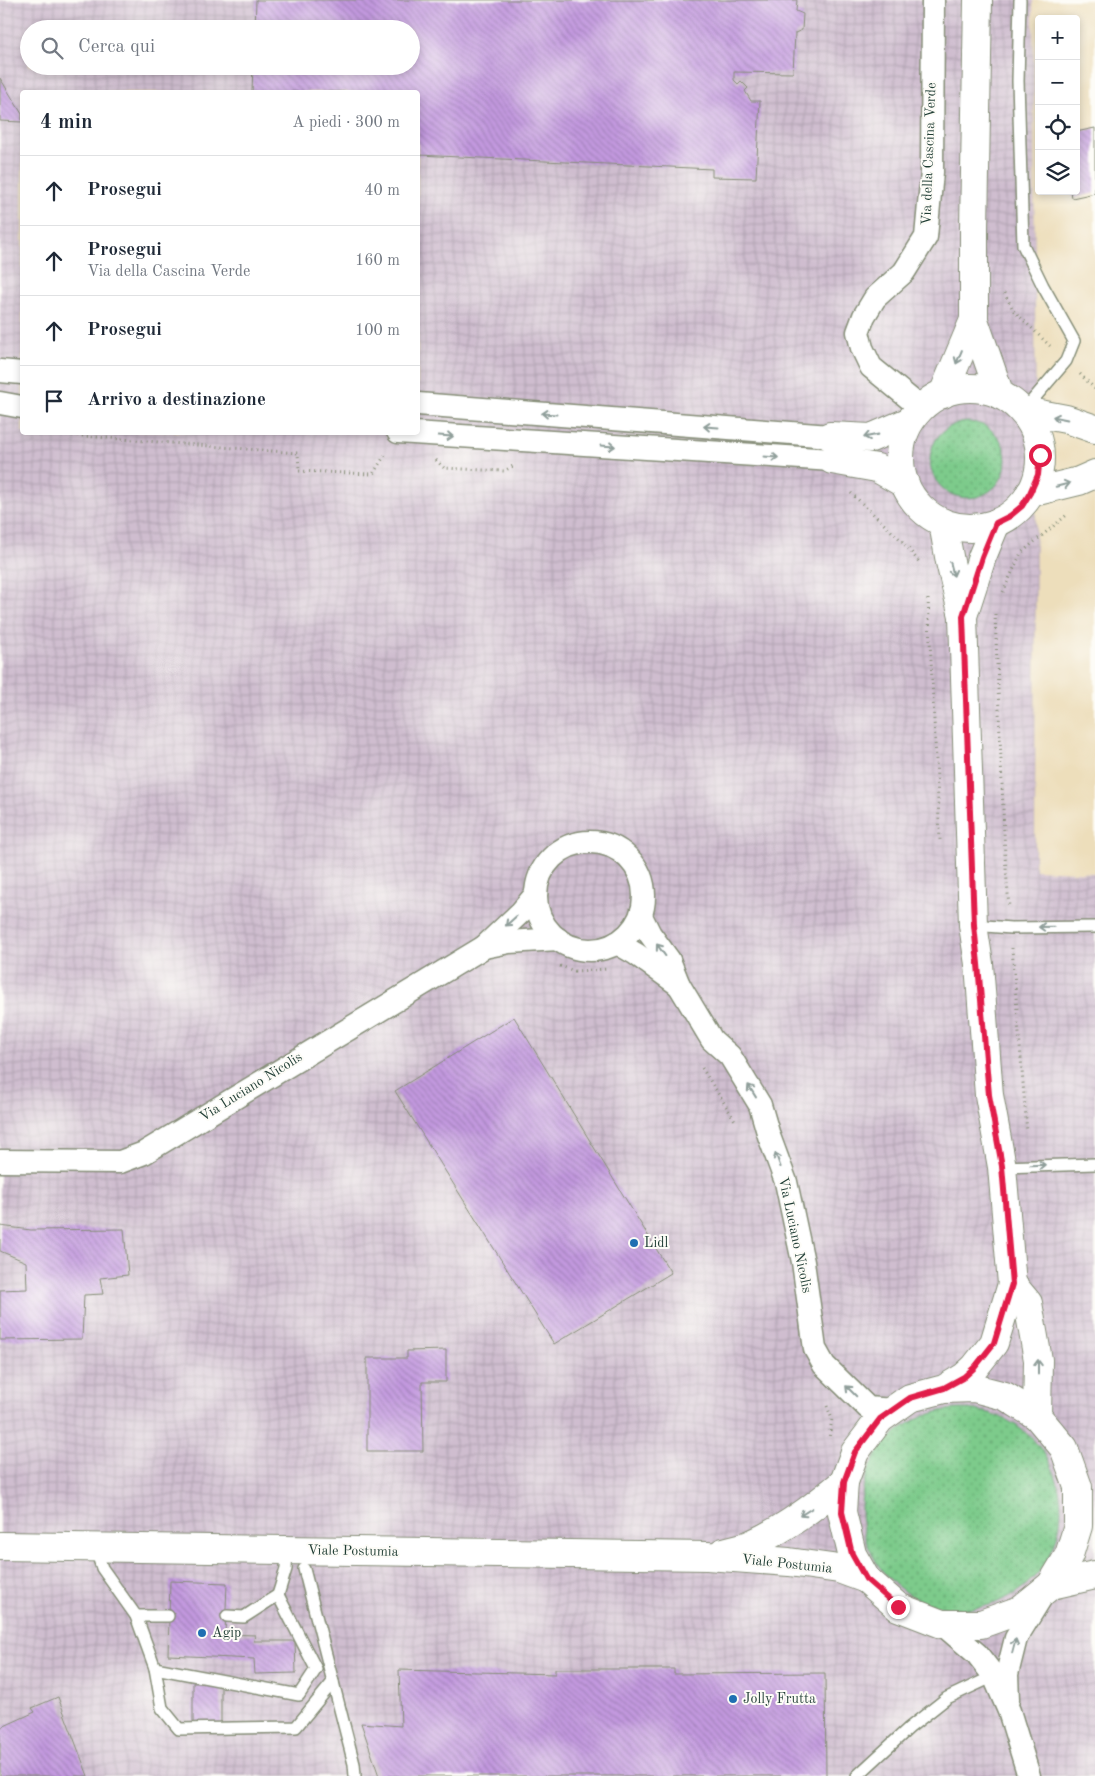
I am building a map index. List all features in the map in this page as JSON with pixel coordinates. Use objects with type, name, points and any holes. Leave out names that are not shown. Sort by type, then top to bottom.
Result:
[{"type":"main road","points":[[978,0],[974,320],[1000,395]]},
{"type":"main road","points":[[831,448],[871,438],[925,408],[962,389],[981,389],[1000,395],[1015,405],[1028,419],[1036,436],[1040,455],[1038,475],[1022,506],[1010,516],[996,523],[978,528],[961,527],[943,523],[928,513],[914,500],[905,484],[900,463],[902,441],[925,408],[974,320]]},
{"type":"main road","points":[[1023,412],[1066,419],[1095,428]]},
{"type":"main road","points":[[831,448],[877,468],[905,484]]},
{"type":"main road","points":[[1030,493],[1079,481],[1095,474]]},
{"type":"main road","points":[[943,523],[963,616],[974,925],[989,1095],[1002,1166],[1012,1284],[994,1343],[975,1367],[964,1377],[944,1388],[910,1398],[880,1419],[855,1452],[844,1482],[842,1512],[852,1554],[866,1579],[898,1607],[942,1624],[981,1624],[1020,1610],[1048,1587],[1069,1556],[1086,1496],[1064,1448],[1037,1416],[1005,1396],[974,1388],[944,1388]]},
{"type":"main road","points":[[963,616],[982,557],[996,523]]},
{"type":"main road","points":[[1012,1284],[1028,1302],[1038,1360],[1037,1416]]},
{"type":"main road","name":"Viale Postumia","points":[[707,1556],[749,1545],[777,1530],[812,1509],[844,1482]]},
{"type":"main road","name":"Viale Postumia","points":[[0,1546],[95,1547],[296,1560],[707,1556],[789,1562],[839,1569],[866,1579]]},
{"type":"main road","points":[[1048,1587],[1095,1575]]},
{"type":"street","name":"Via della Cascina Verde","points":[[925,408],[871,366],[862,348],[858,332],[864,316],[875,298],[904,272],[926,237],[932,172],[933,0]]},
{"type":"street","points":[[0,371],[20,373]]},
{"type":"street","points":[[0,404],[20,407]]},
{"type":"street","points":[[420,404],[831,448]]},
{"type":"street","points":[[420,433],[831,448]]},
{"type":"street","name":"Via Luciano Nicolis","points":[[588,841],[606,844],[622,852],[634,865],[642,881],[644,898],[641,916],[631,932],[617,943],[600,949],[583,950],[565,944],[551,934],[541,919],[536,902],[536,884],[543,867],[555,854],[570,845],[588,841]]},
{"type":"street","name":"Via Luciano Nicolis","points":[[0,1161],[120,1162],[144,1153],[484,947],[522,912],[536,894]]},
{"type":"street","name":"Via Luciano Nicolis","points":[[641,916],[650,934],[669,960],[679,986],[712,1040],[730,1056],[760,1105],[786,1182],[803,1262],[815,1349],[824,1365],[868,1408],[893,1410]]},
{"type":"street","name":"Via Luciano Nicolis","points":[[484,947],[509,942],[558,939]]},
{"type":"street","name":"Via Luciano Nicolis","points":[[617,943],[636,954],[679,986]]},
{"type":"street","points":[[1009,1711],[1007,1674],[1016,1638],[1048,1587]]},
{"type":"street","points":[[942,1624],[977,1654],[994,1676],[1009,1711],[1028,1776]]},
{"type":"lane","points":[[1020,0],[1018,81],[1023,245],[1043,286],[1074,341],[1066,361],[1023,412]]},
{"type":"lane","points":[[974,925],[1011,928],[1095,927]]},
{"type":"lane","points":[[1002,1166],[1095,1164]]},
{"type":"lane","points":[[95,1547],[102,1568],[136,1616],[155,1668],[162,1708],[178,1729],[296,1727],[333,1682]]},
{"type":"lane","points":[[227,1616],[244,1617],[278,1594],[286,1569],[296,1560],[333,1682],[354,1764],[355,1776]]},
{"type":"lane","points":[[155,1668],[299,1695],[316,1669],[278,1594]]},
{"type":"lane","points":[[136,1616],[168,1616]]},
{"type":"lane","points":[[857,1776],[909,1728],[947,1698],[994,1676]]},
{"type":"path","points":[[1002,289],[1014,311],[1095,389]]},
{"type":"path","points":[[70,435],[298,453],[299,471],[373,474],[385,454],[394,455]]},
{"type":"path","points":[[434,458],[444,468],[504,471],[513,465],[522,466]]},
{"type":"path","points":[[844,487],[903,542],[921,564]]},
{"type":"path","points":[[1002,594],[1021,553],[1074,508]]},
{"type":"path","points":[[928,591],[940,843]]},
{"type":"path","points":[[995,612],[1004,846],[1029,1165]]},
{"type":"path","points":[[553,963],[575,971],[609,968]]},
{"type":"path","points":[[699,1063],[740,1128]]},
{"type":"path","points":[[826,1401],[832,1419],[827,1442]]},
{"type":"shaded area","points":[[0,0],[1033,0],[1036,436],[1035,870],[1095,873],[1095,1776],[0,1776]]},
{"type":"green space","points":[[961,422],[975,422],[989,428],[1000,439],[1006,453],[1003,475],[995,487],[975,498],[961,498],[947,492],[936,481],[930,467],[930,453],[936,439],[947,428]]},
{"type":"green space","points":[[951,1409],[971,1409],[990,1413],[1008,1421],[1032,1438],[1044,1453],[1057,1480],[1061,1509],[1057,1538],[1044,1565],[1032,1580],[1017,1592],[990,1605],[971,1609],[951,1609],[932,1605],[914,1597],[890,1580],[878,1565],[865,1538],[861,1519],[861,1499],[865,1480],[873,1462],[890,1438],[905,1426],[932,1413]]},
{"type":"building","points":[[256,0],[797,0],[796,11],[803,14],[802,30],[795,33],[793,73],[734,72],[734,80],[738,84],[741,81],[748,88],[745,91],[751,101],[760,101],[756,178],[712,177],[712,169],[420,155],[420,90],[252,90],[253,75],[420,75],[420,20],[255,20]]},
{"type":"building","points":[[0,78],[20,111],[20,122],[0,121]]},
{"type":"building","points":[[1095,128],[1095,193],[1072,198],[1072,195],[1080,195],[1080,131]]},
{"type":"building","points":[[514,1017],[671,1273],[554,1344],[395,1091]]},
{"type":"building","points":[[0,1226],[31,1230],[124,1229],[128,1275],[100,1278],[103,1294],[84,1295],[82,1339],[0,1340],[0,1290],[27,1289],[26,1262],[0,1251]]},
{"type":"building","points":[[446,1350],[446,1382],[422,1382],[423,1451],[367,1451],[367,1358],[407,1358],[407,1351]]},
{"type":"building","points":[[170,1581],[227,1583],[225,1634],[255,1635],[254,1641],[295,1641],[296,1673],[255,1674],[254,1659],[168,1655]]},
{"type":"building","points":[[555,1669],[674,1669],[674,1674],[825,1673],[826,1776],[379,1776],[361,1723],[401,1726],[399,1670],[555,1674]]},
{"type":"building","points":[[193,1683],[221,1683],[221,1724],[193,1724]]},
{"type":"building","points":[[58,1697],[88,1776],[0,1776],[0,1728],[35,1712],[32,1708]]},
{"type":"place","name":"Lidl","points":[[634,1243]]},
{"type":"place","name":"Agip","points":[[202,1633]]},
{"type":"place","name":"Jolly Frutta","points":[[733,1699]]},
{"type":"route","points":[[898,1607],[866,1579],[852,1554],[842,1512],[844,1482],[855,1452],[880,1419],[910,1398],[944,1388],[964,1377],[975,1367],[994,1343],[1012,1284],[1002,1166],[989,1095],[974,925],[963,616],[982,557],[996,523],[1010,516],[1022,506],[1038,475],[1040,455]]}]
